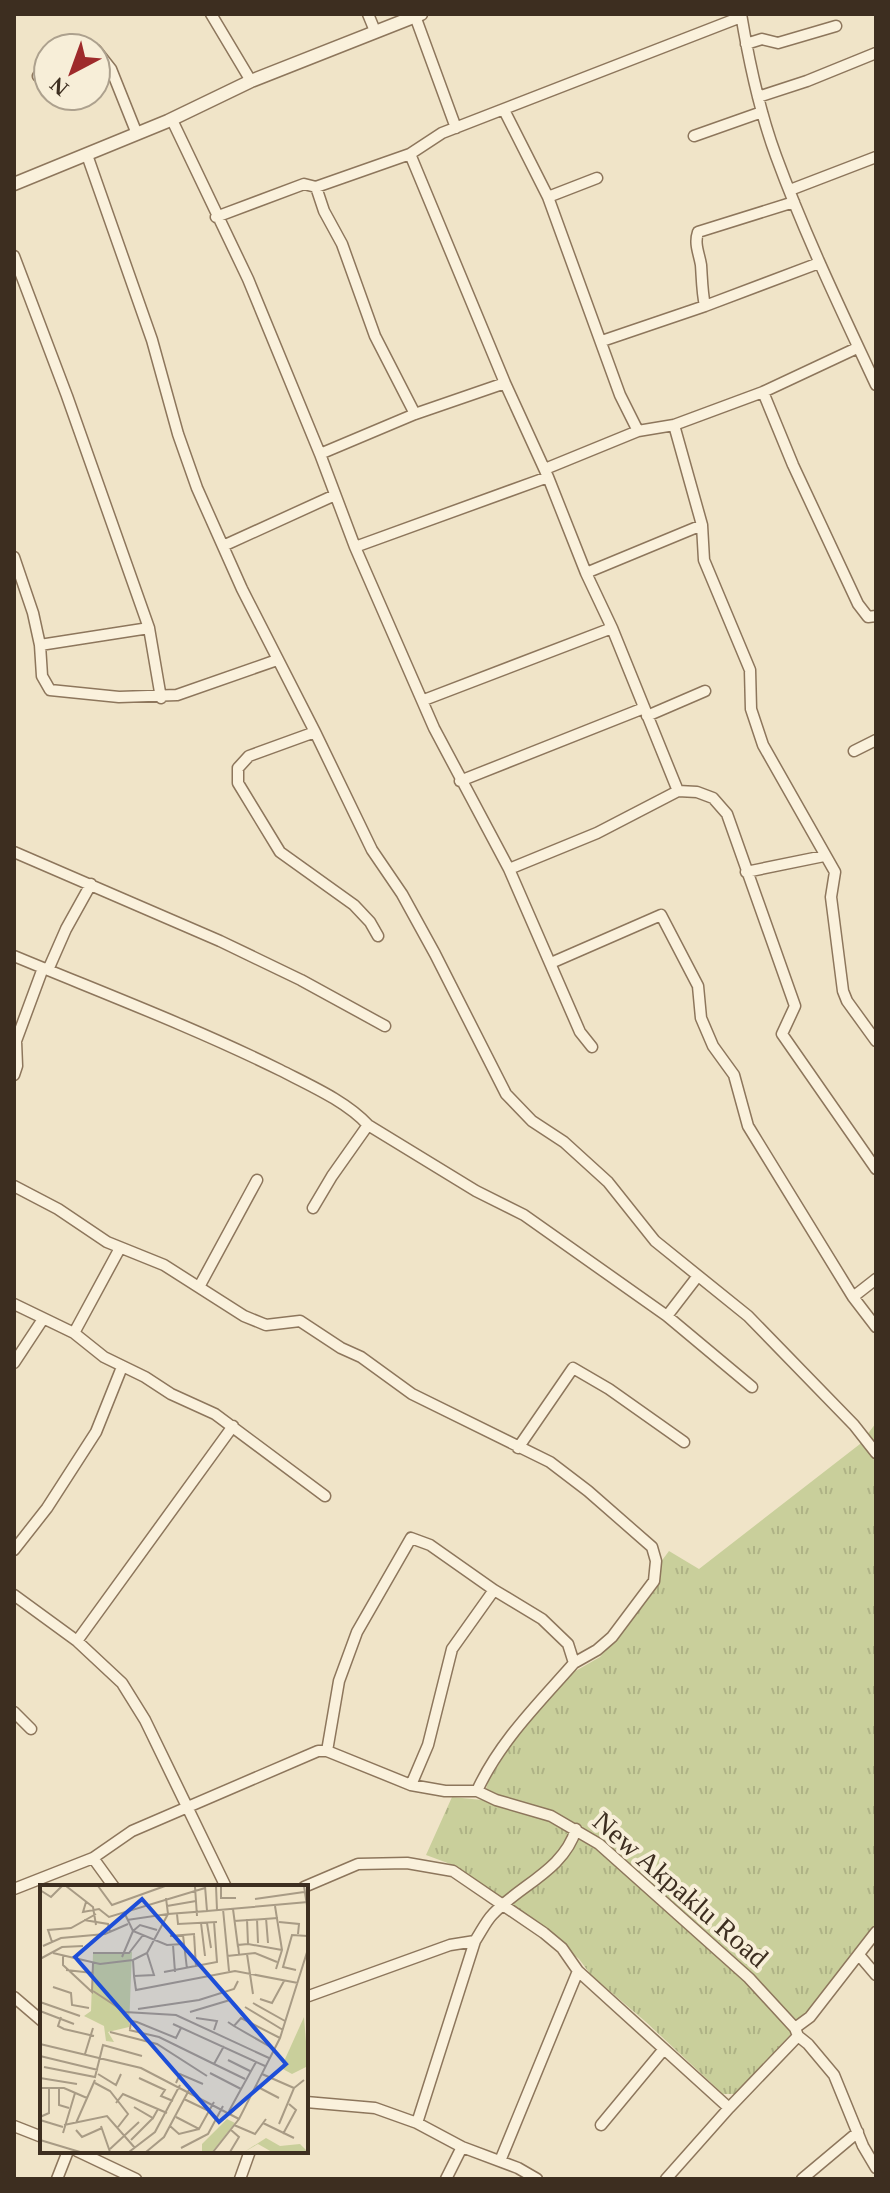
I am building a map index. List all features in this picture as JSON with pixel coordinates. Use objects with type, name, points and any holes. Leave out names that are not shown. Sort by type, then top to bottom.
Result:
[{"type":"street","points":[[211,14],[251,81]]},
{"type":"street","points":[[368,14],[375,31]]},
{"type":"street","points":[[14,184],[172,120],[251,81],[418,15],[456,128]]},
{"type":"street","points":[[216,217],[304,184],[316,187],[410,154],[442,133],[741,15],[758,97],[775,155],[819,263],[876,385]]},
{"type":"street","points":[[746,44],[762,39],[778,43],[836,26]]},
{"type":"street","points":[[758,97],[876,53]]},
{"type":"street","points":[[112,72],[137,134]]},
{"type":"street","points":[[504,110],[548,197],[620,395],[638,431]]},
{"type":"street","points":[[694,136],[762,112]]},
{"type":"street","points":[[172,120],[248,279],[355,547],[434,728],[509,869],[580,1032],[592,1047]]},
{"type":"street","points":[[410,154],[678,791]]},
{"type":"street","points":[[87,155],[152,340],[178,434],[197,488],[277,660],[372,850],[402,894],[435,954],[506,1094],[532,1121],[564,1142],[608,1182],[655,1241],[748,1316],[854,1425],[876,1453]]},
{"type":"street","points":[[790,190],[876,157]]},
{"type":"street","points":[[548,197],[597,178]]},
{"type":"street","points":[[316,187],[324,211],[342,244],[375,336],[415,414]]},
{"type":"street","points":[[705,306],[701,265],[695,244],[698,232],[794,202]]},
{"type":"street","points":[[14,256],[149,628],[161,698]]},
{"type":"street","points":[[602,341],[819,263]]},
{"type":"street","points":[[355,547],[546,473],[638,431],[674,425],[763,392],[857,348]]},
{"type":"street","points":[[320,454],[415,414],[505,383]]},
{"type":"street","points":[[763,392],[793,465],[858,604],[868,617],[876,616]]},
{"type":"street","points":[[674,425],[702,525],[704,560],[750,670],[751,709],[763,745],[835,872],[831,897],[843,991],[876,1041]]},
{"type":"street","points":[[223,546],[335,495]]},
{"type":"street","points":[[586,573],[702,525]]},
{"type":"street","points":[[14,557],[33,613],[40,645],[42,676],[50,690],[161,698],[199,689],[277,660]]},
{"type":"street","points":[[40,645],[149,628]]},
{"type":"street","points":[[424,700],[612,628]]},
{"type":"street","points":[[460,781],[705,691]]},
{"type":"street","points":[[315,732],[249,756],[238,768],[238,783],[280,852],[354,905],[378,936]]},
{"type":"street","points":[[854,751],[876,740]]},
{"type":"street","points":[[509,869],[597,833],[678,791],[697,792],[713,798],[727,814],[795,1006],[782,1034],[876,1169]]},
{"type":"street","points":[[14,852],[301,980],[385,1026]]},
{"type":"street","points":[[746,872],[824,856]]},
{"type":"street","points":[[14,1075],[17,1066],[16,1041],[46,969],[91,884]]},
{"type":"street","points":[[551,963],[661,915],[698,986],[701,1018],[713,1046],[734,1075],[748,1126],[853,1297],[876,1327]]},
{"type":"street","points":[[14,956],[237,1049],[304,1082],[476,1191],[524,1215],[667,1316],[752,1387]]},
{"type":"street","points":[[313,1208],[368,1125]]},
{"type":"street","points":[[199,1287],[257,1180]]},
{"type":"street","points":[[14,1186],[58,1209],[92,1235],[164,1265],[244,1316],[266,1325],[300,1321],[341,1348],[361,1357],[412,1394],[550,1462],[652,1547],[656,1561],[654,1581],[612,1637],[574,1663],[513,1733],[484,1775],[477,1791]]},
{"type":"street","points":[[74,1333],[120,1248]]},
{"type":"street","points":[[667,1316],[697,1277]]},
{"type":"street","points":[[853,1297],[876,1279]]},
{"type":"street","points":[[14,1304],[74,1333],[104,1357],[171,1394],[204,1407],[325,1496]]},
{"type":"street","points":[[14,1363],[43,1319]]},
{"type":"street","points":[[14,1550],[47,1508],[96,1432],[122,1367]]},
{"type":"street","points":[[518,1448],[573,1368],[609,1389],[684,1442]]},
{"type":"street","points":[[77,1641],[233,1426]]},
{"type":"street","points":[[14,1889],[93,1858],[132,1831],[318,1751],[327,1751],[339,1681],[357,1632],[411,1538],[430,1545],[542,1619],[568,1644],[574,1663]]},
{"type":"street","points":[[411,1785],[428,1745],[452,1649],[494,1590]]},
{"type":"street","points":[[14,1595],[77,1641],[122,1683],[145,1720],[225,1885]]},
{"type":"street","points":[[14,1712],[31,1729]]},
{"type":"street","name":"New Akpaklu Road","points":[[327,1751],[411,1785],[445,1791],[477,1791],[496,1800],[551,1816],[576,1829],[626,1867],[738,1967],[808,2044],[834,2075],[876,2168]]},
{"type":"street","points":[[417,2123],[475,1941],[492,1915],[548,1870],[573,1838],[576,1829]]},
{"type":"street","points":[[93,1858],[113,1885]]},
{"type":"street","points":[[308,1885],[358,1864],[407,1863],[453,1871],[502,1906],[512,1909],[562,1948],[578,1971],[729,2108]]},
{"type":"street","points":[[666,2179],[810,2017],[876,1932]]},
{"type":"street","points":[[308,1996],[450,1945],[475,1941]]},
{"type":"street","points":[[859,1955],[876,1975]]},
{"type":"street","points":[[500,2161],[578,1971]]},
{"type":"street","points":[[14,1997],[40,2019]]},
{"type":"street","points":[[601,2125],[664,2049]]},
{"type":"street","points":[[308,2102],[375,2108],[417,2123],[462,2147],[537,2179]]},
{"type":"street","points":[[14,2126],[40,2136]]},
{"type":"street","points":[[802,2179],[858,2132]]},
{"type":"street","points":[[446,2179],[462,2147]]},
{"type":"street","points":[[57,2179],[67,2153]]},
{"type":"street","points":[[81,2153],[136,2179]]},
{"type":"street","points":[[240,2179],[249,2153]]},
{"type":"green space","points":[[876,1423],[876,1923],[790,2035],[737,2094],[723,2094],[591,1975],[579,1959],[521,1912],[453,1865],[426,1855],[452,1797],[482,1800],[489,1780],[513,1741],[572,1673],[600,1657],[659,1583],[660,1563],[669,1551],[699,1569],[860,1444]]}]
